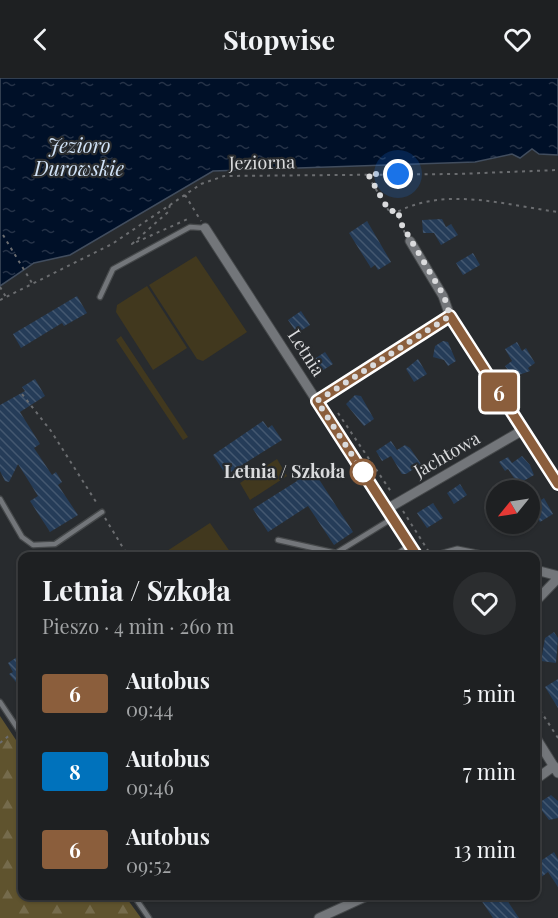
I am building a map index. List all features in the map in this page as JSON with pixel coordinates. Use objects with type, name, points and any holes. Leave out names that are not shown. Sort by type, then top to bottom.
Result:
[{"type":"street","name":"Letnia","points":[[205,228],[414,552]]},
{"type":"street","points":[[410,241],[444,296],[450,316],[558,484]]},
{"type":"street","points":[[317,401],[450,316]]},
{"type":"street","name":"Jachtowa","points":[[387,509],[523,430]]},
{"type":"street","points":[[404,552],[411,548]]},
{"type":"street","points":[[540,571],[558,577],[540,597]]},
{"type":"street","points":[[540,744],[556,769],[540,777]]},
{"type":"street","points":[[319,918],[358,900]]},
{"type":"lane","points":[[100,297],[113,269],[190,227],[205,228]]},
{"type":"lane","points":[[0,499],[22,537],[33,545],[55,544],[102,512]]},
{"type":"lane","points":[[338,552],[393,518]]},
{"type":"lane","points":[[279,540],[332,552]]},
{"type":"lane","points":[[0,702],[18,729]]},
{"type":"lane","points":[[137,900],[149,918]]},
{"type":"path","name":"Jeziorna","points":[[0,300],[112,244],[201,184],[225,176],[558,170]]},
{"type":"path","points":[[368,174],[389,211],[399,211],[416,203],[463,198],[558,212]]},
{"type":"path","points":[[184,195],[196,214]]},
{"type":"path","points":[[170,205],[168,212],[132,244],[190,217],[190,227]]},
{"type":"path","points":[[399,211],[399,220],[410,241]]},
{"type":"path","points":[[3,235],[32,283]]},
{"type":"path","points":[[0,288],[6,297]]},
{"type":"path","points":[[22,394],[51,431],[126,552]]},
{"type":"path","points":[[326,395],[429,552]]},
{"type":"path","points":[[540,710],[558,738]]},
{"type":"path","points":[[0,744],[11,734]]},
{"type":"shaded area","points":[[196,256],[247,332],[203,361],[197,359],[149,285]]},
{"type":"shaded area","points":[[147,286],[187,348],[153,370],[116,312],[117,305]]},
{"type":"shaded area","points":[[121,336],[188,437],[183,440],[116,340]]},
{"type":"shaded area","points":[[277,459],[287,476],[250,500],[240,483]]},
{"type":"shaded area","points":[[210,523],[230,552],[168,552]]},
{"type":"green space","points":[[0,716],[18,743],[18,900],[128,900],[141,918],[0,918]]},
{"type":"water","name":"Jezioro Durowskie","points":[[0,78],[558,78],[558,155],[539,154],[532,149],[520,158],[512,154],[475,162],[213,171],[70,255],[34,263],[0,286]]},
{"type":"building","points":[[442,219],[446,227],[451,224],[458,235],[441,245],[434,233],[423,233],[422,220]]},
{"type":"building","points":[[367,221],[391,262],[378,270],[375,265],[371,268],[349,233]]},
{"type":"building","points":[[473,253],[480,265],[463,275],[456,263]]},
{"type":"building","points":[[77,296],[87,313],[64,326],[62,323],[21,348],[13,334]]},
{"type":"building","points":[[301,311],[310,325],[297,333],[288,320]]},
{"type":"building","points":[[443,341],[448,342],[456,361],[448,366],[444,360],[433,357],[435,346]]},
{"type":"building","points":[[517,342],[522,351],[526,348],[535,363],[528,368],[530,371],[513,377],[505,366],[512,361],[505,349]]},
{"type":"building","points":[[325,352],[333,364],[320,372],[313,360]]},
{"type":"building","points":[[418,359],[427,374],[414,382],[406,369]]},
{"type":"building","points":[[35,379],[45,396],[20,412],[40,444],[34,448],[52,475],[56,472],[62,482],[58,485],[78,515],[50,532],[30,501],[38,496],[18,464],[9,482],[5,481],[0,471],[0,405],[25,391],[22,387]]},
{"type":"building","points":[[355,395],[361,396],[374,419],[364,426],[346,404]]},
{"type":"building","points":[[263,421],[268,428],[272,425],[282,440],[226,475],[213,455]]},
{"type":"building","points":[[391,441],[397,450],[405,445],[410,448],[421,464],[406,474],[402,474],[391,456],[382,461],[376,451]]},
{"type":"building","points":[[522,456],[530,465],[534,475],[525,480],[515,480],[508,469],[505,471],[499,462],[508,457],[512,463]]},
{"type":"building","points":[[300,467],[305,475],[313,470],[353,532],[334,545],[308,506],[268,532],[253,509],[297,481],[291,472]]},
{"type":"building","points":[[460,484],[467,495],[454,504],[447,493]]},
{"type":"building","points":[[544,498],[553,514],[540,522],[540,501]]},
{"type":"building","points":[[433,503],[443,518],[427,528],[417,513]]},
{"type":"building","points":[[554,632],[558,638],[556,663],[541,661],[545,638]]},
{"type":"building","points":[[17,657],[18,659],[18,684],[9,674],[13,672],[8,663]]},
{"type":"building","points":[[558,679],[558,708],[545,687]]},
{"type":"building","points":[[551,795],[558,801],[558,818],[549,820],[540,808],[540,802]]},
{"type":"building","points":[[554,852],[558,859],[558,887],[548,872],[540,878],[540,861]]},
{"type":"building","points":[[481,900],[507,900],[519,918],[493,918]]},
{"type":"bus line","name":"6","points":[[414,552],[317,401],[450,316],[558,484]]},
{"type":"place","name":"Letnia / Szkoła","points":[[363,472]]},
{"type":"route","points":[[363,472],[317,401],[450,316],[444,296],[399,220],[399,211],[389,211],[368,174],[398,174]]}]
